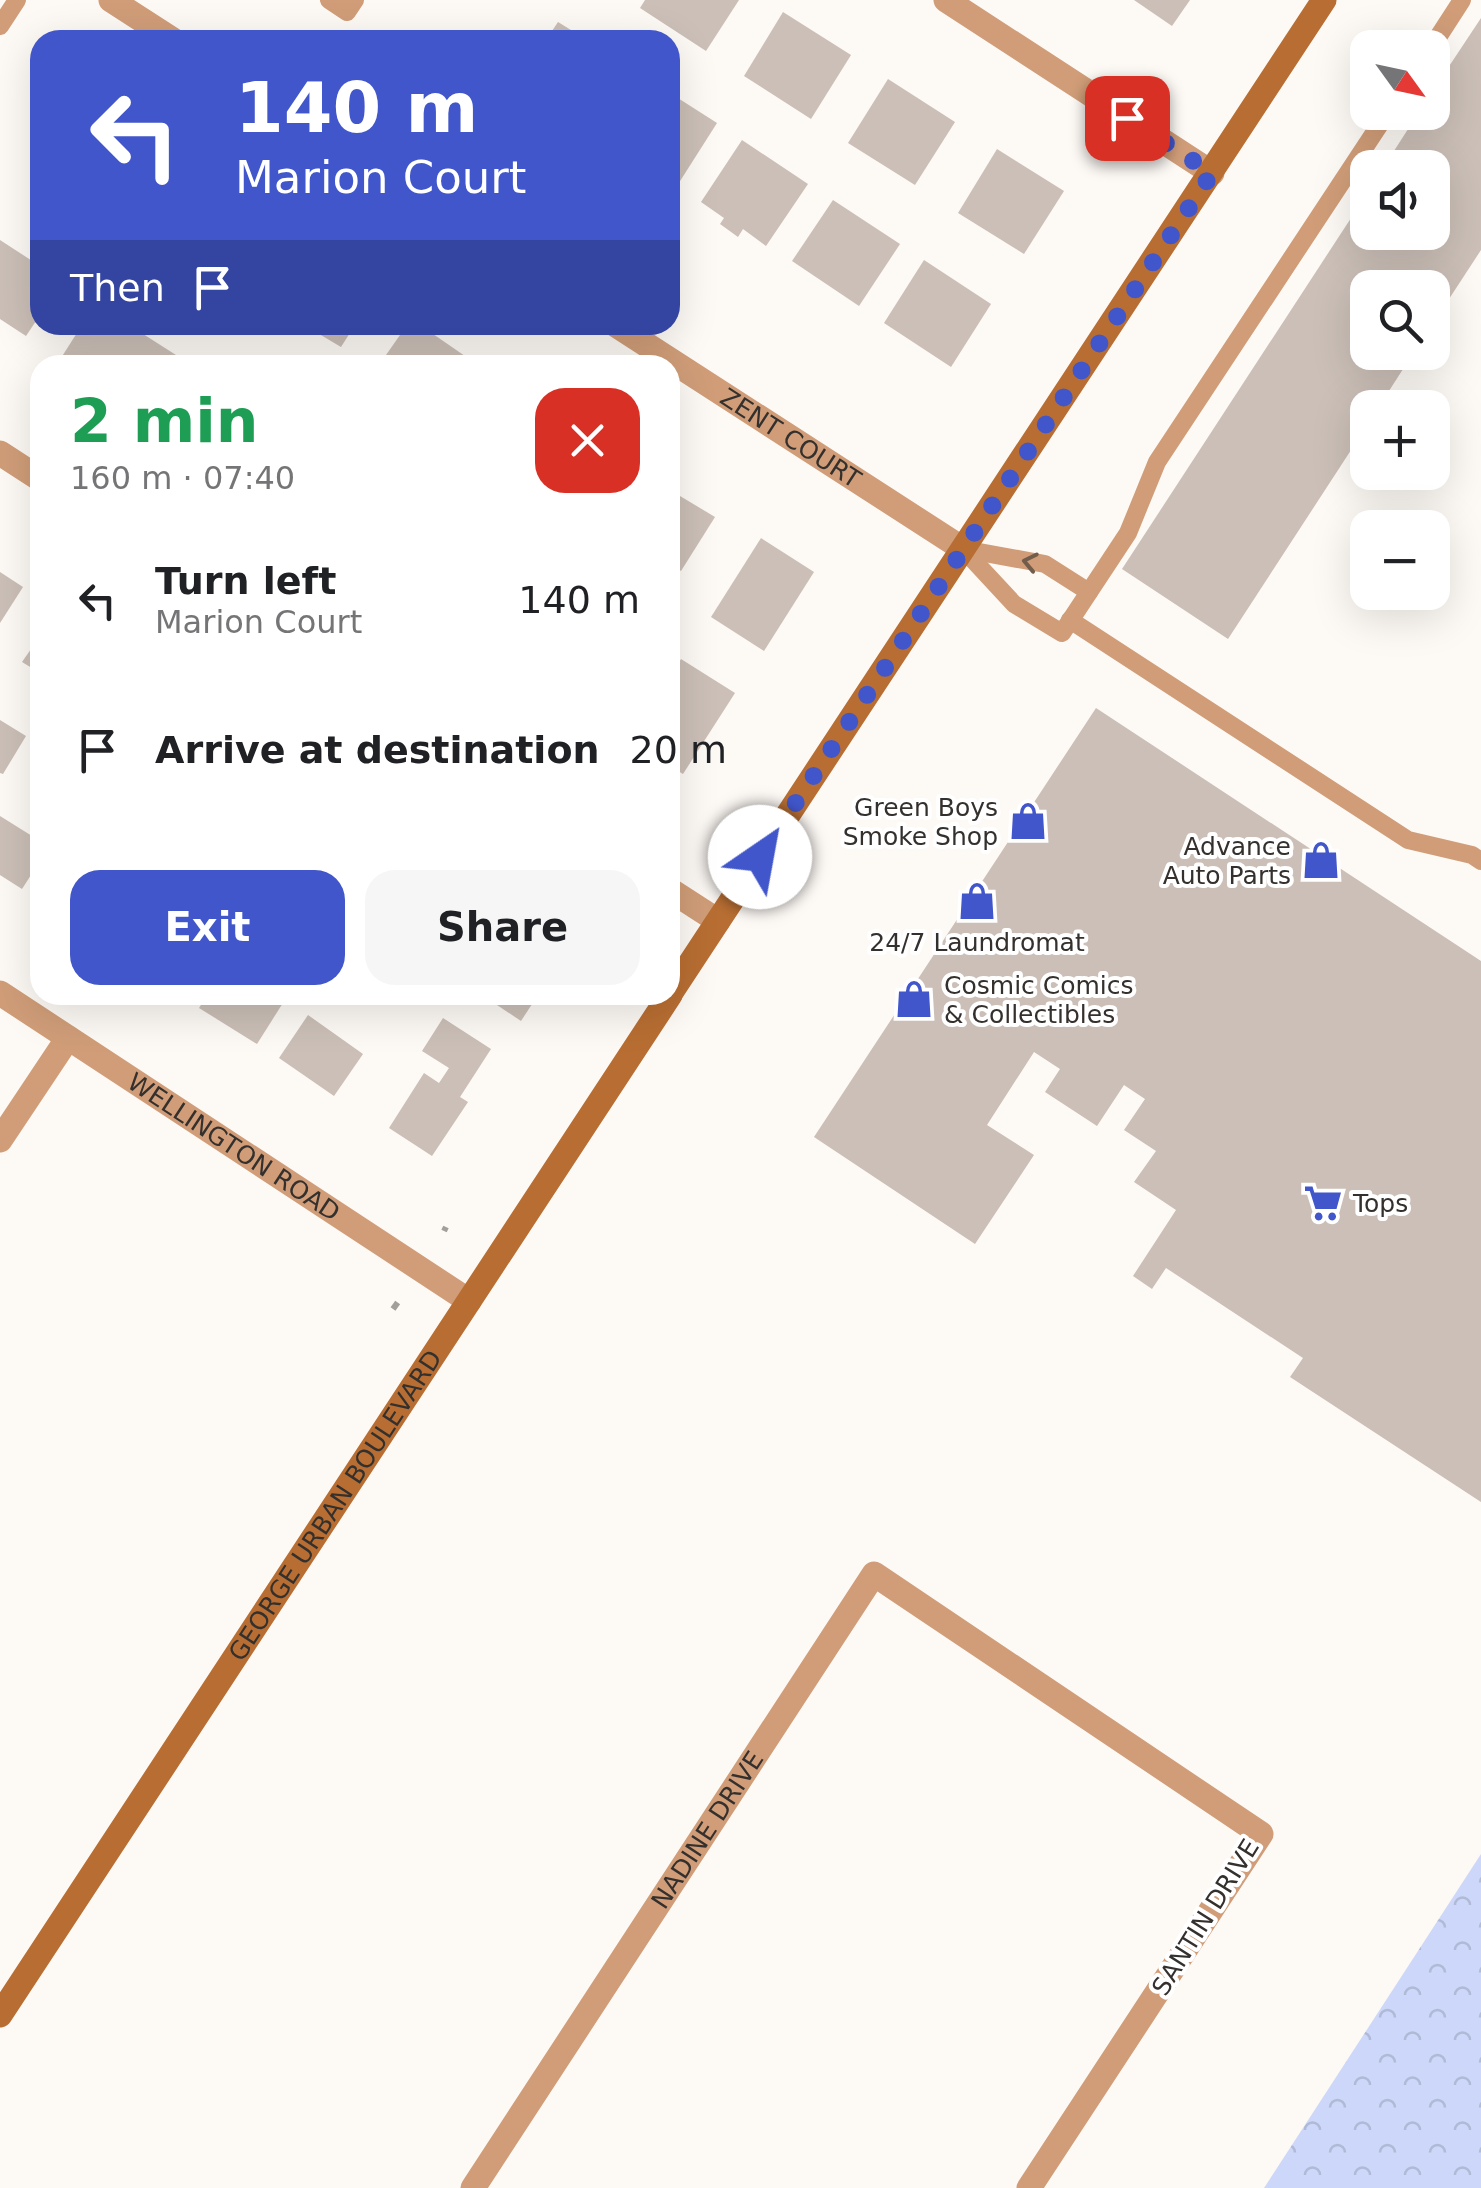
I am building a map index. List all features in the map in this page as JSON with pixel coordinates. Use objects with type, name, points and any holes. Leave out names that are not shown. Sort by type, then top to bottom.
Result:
[{"type":"street","points":[[111,0],[158,30]]},
{"type":"street","points":[[946,0],[1212,173]]},
{"type":"street","name":"GEORGE URBAN BOULEVARD","points":[[680,980],[1324,0]]},
{"type":"street","name":"ZENT COURT","points":[[631,335],[662,355]]},
{"type":"street","name":"ZENT COURT","points":[[680,366],[963,549]]},
{"type":"street","points":[[0,452],[30,472]]},
{"type":"street","points":[[680,896],[718,921]]},
{"type":"street","name":"WELLINGTON ROAD","points":[[0,993],[469,1301]]},
{"type":"street","name":"GEORGE URBAN BOULEVARD","points":[[0,2015],[663,1005]]},
{"type":"street","points":[[0,1140],[68,1038]]},
{"type":"street","name":"NADINE DRIVE","points":[[473,2188],[874,1574],[973,1640]]},
{"type":"street","name":"SANTIN DRIVE","points":[[973,1640],[1261,1834],[1029,2188]]},
{"type":"lane","points":[[0,26],[17,0]]},
{"type":"lane","points":[[329,0],[347,12],[355,0]]},
{"type":"lane","points":[[1443,30],[1462,0]]},
{"type":"lane","points":[[1066,627],[1128,533],[1156,462],[1376,130]]},
{"type":"lane","points":[[963,549],[1045,564],[1090,592]]},
{"type":"lane","points":[[963,549],[1014,604],[1066,627],[1408,840],[1472,855],[1481,861]]},
{"type":"green space","points":[[1481,1854],[1481,2188],[1264,2188]]},
{"type":"building","points":[[645,0],[739,0],[706,51],[680,34],[680,30],[674,30],[640,8]]},
{"type":"building","points":[[1134,0],[1190,0],[1172,26]]},
{"type":"building","points":[[783,12],[851,55],[811,119],[744,76]]},
{"type":"building","points":[[1481,18],[1481,250],[1450,297],[1450,270],[1350,270],[1350,370],[1402,370],[1390,390],[1350,390],[1350,452],[1228,639],[1122,569],[1350,220],[1350,250],[1450,250],[1450,150],[1395,150],[1407,130],[1450,130],[1450,65]]},
{"type":"building","points":[[558,22],[571,30],[553,30]]},
{"type":"building","points":[[888,79],[955,122],[915,185],[848,143]]},
{"type":"building","points":[[680,99],[717,123],[680,181]]},
{"type":"building","points":[[742,140],[808,184],[766,246],[743,229],[738,237],[720,224],[724,218],[701,202]]},
{"type":"building","points":[[997,149],[1064,191],[1024,254],[958,213]]},
{"type":"building","points":[[833,200],[900,244],[859,306],[792,261]]},
{"type":"building","points":[[0,240],[30,260],[30,330],[26,336],[0,319]]},
{"type":"building","points":[[924,260],[991,304],[951,367],[884,323]]},
{"type":"building","points":[[76,335],[145,335],[176,355],[63,355]]},
{"type":"building","points":[[321,335],[349,335],[341,347]]},
{"type":"building","points":[[400,335],[434,335],[464,355],[386,355]]},
{"type":"building","points":[[680,496],[715,517],[680,570]]},
{"type":"building","points":[[761,538],[814,572],[764,651],[711,617]]},
{"type":"building","points":[[0,572],[23,587],[0,623]]},
{"type":"building","points":[[30,650],[30,667],[22,662]]},
{"type":"building","points":[[680,661],[735,693],[683,774],[680,772]]},
{"type":"building","points":[[1096,708],[1481,961],[1481,1502],[1290,1377],[1303,1358],[1166,1268],[1152,1289],[1133,1276],[1176,1210],[1134,1182],[1156,1151],[1124,1130],[1145,1099],[1124,1085],[1097,1126],[1045,1092],[1060,1069],[1034,1052],[987,1125],[1034,1155],[975,1244],[814,1137]]},
{"type":"building","points":[[0,720],[26,736],[3,774],[0,773]]},
{"type":"building","points":[[0,816],[30,835],[30,877],[22,889],[0,875]]},
{"type":"building","points":[[201,1005],[282,1005],[257,1044],[199,1008]]},
{"type":"building","points":[[497,1005],[531,1005],[521,1021]]},
{"type":"building","points":[[308,1015],[363,1054],[334,1096],[279,1058]]},
{"type":"building","points":[[443,1018],[491,1049],[460,1097],[468,1102],[432,1156],[389,1128],[424,1073],[439,1083],[449,1068],[422,1051]]},
{"type":"place","name":"Green Boys Smoke Shop","points":[[1028,821]]},
{"type":"place","name":"Advance Auto Parts","points":[[1321,860]]},
{"type":"place","name":"24/7 Laundromat","points":[[977,901]]},
{"type":"place","name":"Cosmic Comics & Collectibles","points":[[914,999]]},
{"type":"place","name":"Tops","points":[[1323,1203]]},
{"type":"route","points":[[760,857],[1212,173],[1127,118]]}]
